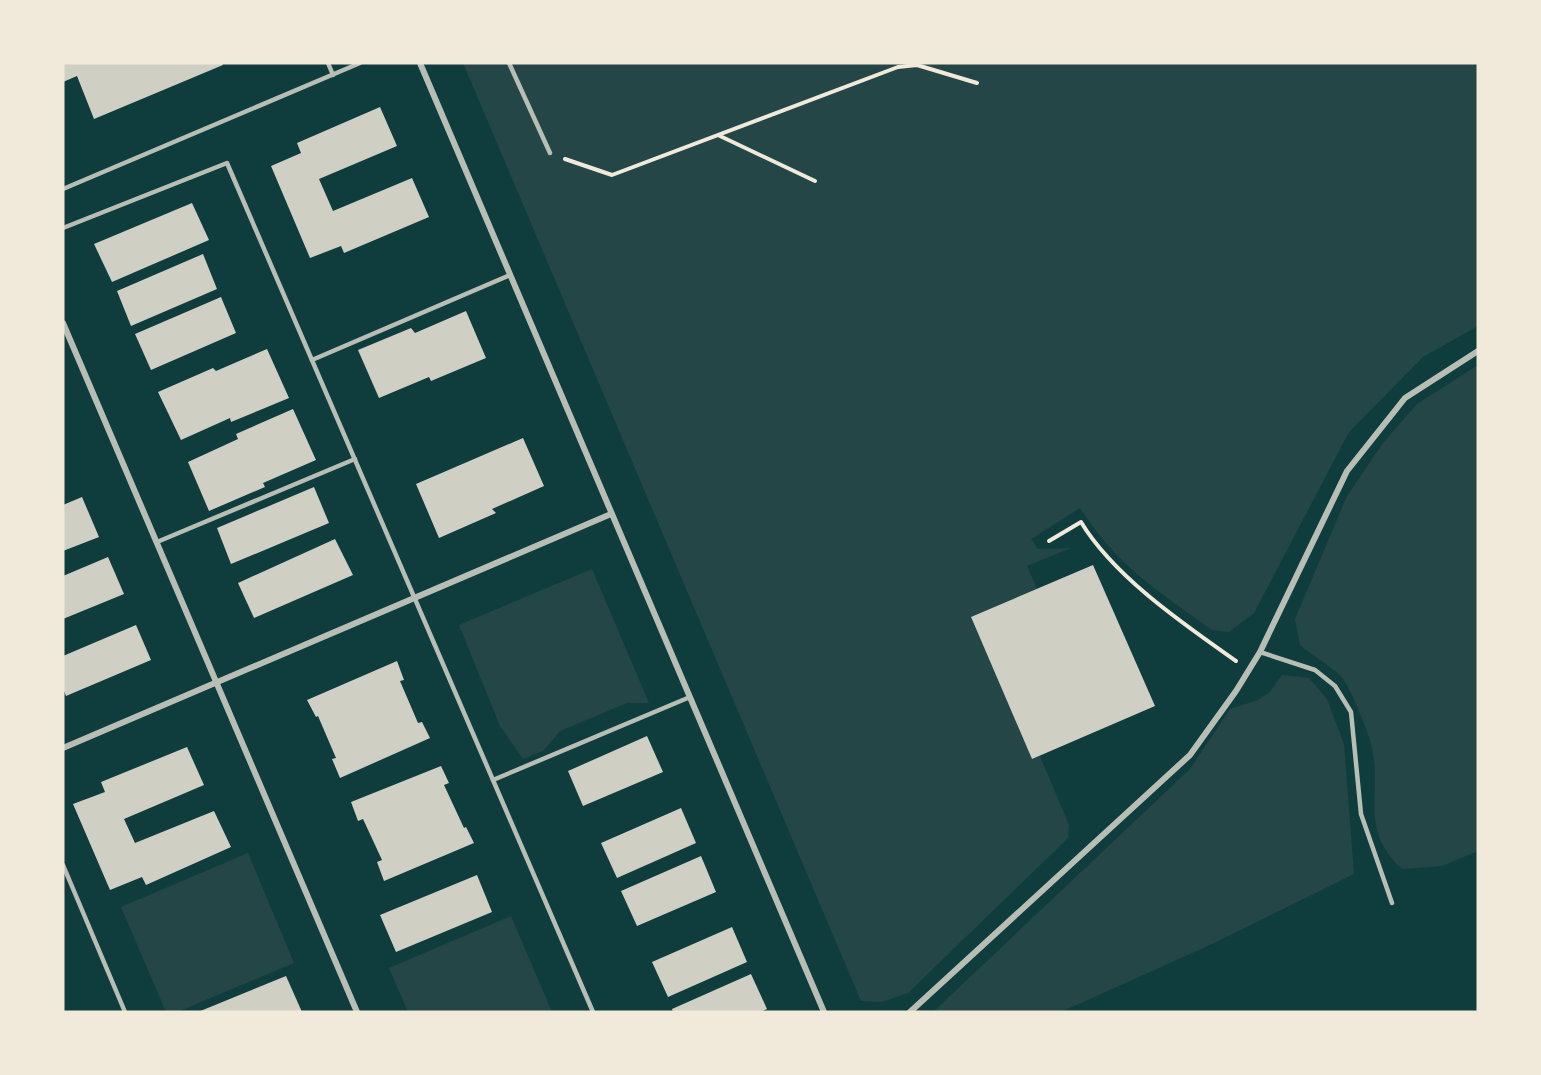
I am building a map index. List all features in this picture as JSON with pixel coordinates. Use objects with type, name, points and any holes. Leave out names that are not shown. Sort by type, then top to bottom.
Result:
[{"type":"street","points":[[420,63],[824,1012]]},
{"type":"street","points":[[63,323],[357,1012]]},
{"type":"street","points":[[910,1012],[1190,755],[1260,652],[1347,471],[1405,398],[1478,351]]},
{"type":"street","points":[[63,748],[611,514]]},
{"type":"lane","points":[[328,63],[333,75]]},
{"type":"lane","points":[[63,189],[360,63]]},
{"type":"lane","points":[[509,63],[550,153]]},
{"type":"lane","points":[[63,228],[227,163],[593,1012]]},
{"type":"lane","points":[[312,360],[510,275]]},
{"type":"lane","points":[[157,542],[355,459]]},
{"type":"lane","points":[[1260,652],[1316,670],[1335,686],[1351,712],[1361,814],[1392,903]]},
{"type":"lane","points":[[493,780],[690,697]]},
{"type":"lane","points":[[63,865],[125,1012]]},
{"type":"path","points":[[550,153],[598,172],[612,174],[720,136],[898,68],[918,65],[977,83]]},
{"type":"path","points":[[720,136],[815,180]]},
{"type":"path","points":[[1049,541],[1081,522],[1125,574],[1171,616],[1249,670]]},
{"type":"shaded area","points":[[463,63],[1478,63],[1478,326],[1423,357],[1349,432],[1254,613],[1229,632],[1212,630],[1140,576],[1109,546],[1080,508],[1031,539],[1038,549],[1071,548],[1027,566],[1037,589],[971,618],[1032,759],[1040,756],[1069,825],[1068,838],[908,993],[882,1002],[861,1001]]},
{"type":"shaded area","points":[[1478,365],[1478,851],[1442,866],[1402,869],[1389,854],[1376,826],[1372,748],[1360,713],[1340,675],[1300,645],[1295,619],[1347,496],[1383,443],[1417,404]]},
{"type":"shaded area","points":[[592,569],[649,703],[627,703],[560,731],[543,751],[523,759],[500,726],[459,625]]},
{"type":"shaded area","points":[[1282,675],[1309,678],[1327,699],[1344,744],[1354,874],[1212,944],[1061,1012],[933,1012],[1190,769],[1230,709],[1258,700],[1270,692]]},
{"type":"shaded area","points":[[248,853],[294,963],[177,1012],[166,1012],[121,907]]},
{"type":"shaded area","points":[[511,916],[552,1012],[408,1012],[389,968]]},
{"type":"building","points":[[63,63],[222,63],[223,65],[94,119],[77,76],[63,82]]},
{"type":"building","points":[[380,107],[397,146],[319,179],[333,211],[412,178],[429,217],[344,253],[341,246],[310,258],[271,166],[301,153],[297,143]]},
{"type":"building","points":[[192,203],[209,240],[112,282],[94,244]]},
{"type":"building","points":[[203,254],[217,289],[131,326],[117,291]]},
{"type":"building","points":[[221,297],[236,333],[151,370],[135,334]]},
{"type":"building","points":[[466,311],[486,358],[431,381],[429,377],[379,398],[358,350],[411,328],[415,333]]},
{"type":"building","points":[[267,349],[289,398],[231,422],[230,418],[181,440],[158,392],[213,368],[216,371]]},
{"type":"building","points":[[293,409],[316,460],[263,483],[265,487],[209,511],[188,462],[238,439],[236,434]]},
{"type":"building","points":[[523,438],[544,486],[492,509],[496,513],[439,538],[416,484]]},
{"type":"building","points":[[314,487],[329,523],[231,564],[217,528]]},
{"type":"building","points":[[82,497],[99,537],[63,551],[63,505]]},
{"type":"building","points":[[335,539],[353,575],[254,618],[238,583]]},
{"type":"building","points":[[108,557],[124,594],[63,619],[63,576]]},
{"type":"building","points":[[1093,565],[1155,706],[1032,759],[971,617]]},
{"type":"building","points":[[136,625],[151,660],[66,696],[63,689],[63,656]]},
{"type":"building","points":[[397,661],[404,680],[400,681],[418,723],[422,722],[430,738],[340,778],[332,759],[336,758],[318,716],[316,717],[307,700]]},
{"type":"building","points":[[647,736],[663,772],[583,806],[568,771]]},
{"type":"building","points":[[187,747],[204,785],[124,819],[135,843],[214,811],[231,847],[146,885],[142,877],[110,890],[73,804],[105,792],[101,782]]},
{"type":"building","points":[[441,766],[449,783],[444,785],[464,828],[466,827],[474,843],[384,881],[377,862],[382,860],[363,819],[358,821],[351,802]]},
{"type":"building","points":[[681,808],[696,843],[617,878],[601,843]]},
{"type":"building","points":[[701,856],[716,892],[637,926],[621,891]]},
{"type":"building","points":[[477,875],[492,912],[396,952],[380,915]]},
{"type":"building","points":[[732,927],[747,962],[668,997],[652,962]]},
{"type":"building","points":[[751,974],[767,1009],[760,1012],[673,1012],[672,1009]]},
{"type":"building","points":[[286,976],[302,1012],[198,1012]]}]
